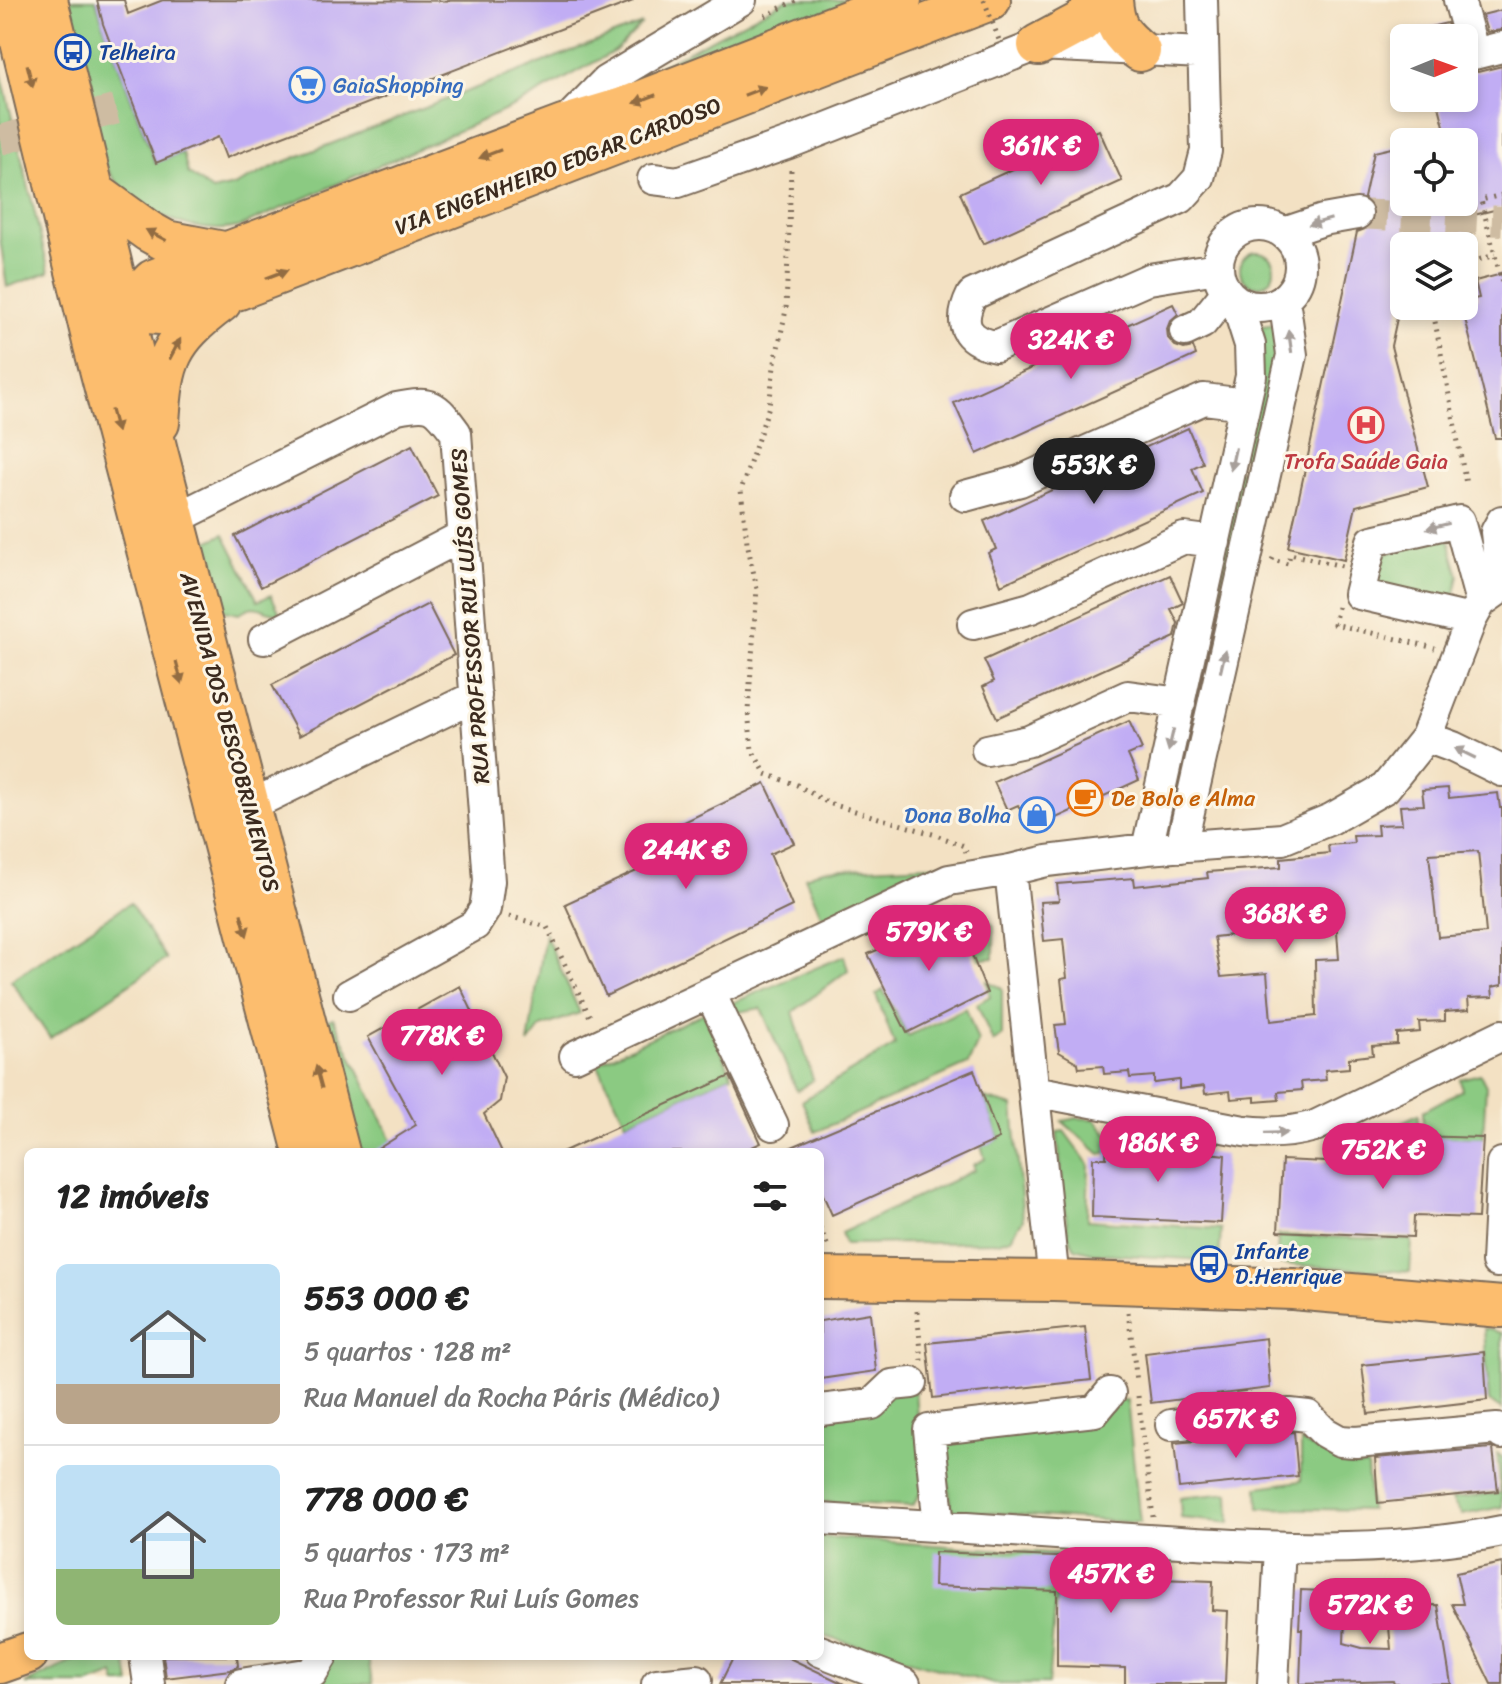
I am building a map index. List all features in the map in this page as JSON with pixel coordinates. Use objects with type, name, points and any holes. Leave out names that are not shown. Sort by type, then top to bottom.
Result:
[{"type":"main road","name":"AVENIDA DOS DESCOBRIMENTOS","points":[[11,0],[94,346],[303,1148]]},
{"type":"main road","name":"AVENIDA DOS DESCOBRIMENTOS","points":[[47,0],[157,451],[338,1148]]},
{"type":"main road","name":"VIA ENGENHEIRO EDGAR CARDOSO","points":[[122,311],[160,314],[234,271],[563,126],[623,108],[901,0]]},
{"type":"main road","name":"VIA ENGENHEIRO EDGAR CARDOSO","points":[[122,311],[153,280],[234,271],[987,0]]},
{"type":"main road","points":[[1038,45],[1081,22],[1104,0]]},
{"type":"main road","points":[[1112,0],[1113,15],[1120,33],[1140,51]]},
{"type":"main road","points":[[94,192],[148,231],[234,271],[198,320],[177,341],[161,380],[157,451]]},
{"type":"main road","points":[[84,300],[122,311],[94,346]]},
{"type":"main road","points":[[824,1278],[1293,1289],[1502,1307]]},
{"type":"main road","points":[[0,1663],[24,1654]]},
{"type":"street","points":[[1147,849],[1251,376],[1250,345],[1227,287],[1219,255],[1224,243],[1246,227],[1272,227],[1284,233],[1293,243],[1300,267],[1298,279],[1284,299],[1261,307],[1248,306],[1227,287],[1149,279],[996,346],[978,342],[966,330],[963,312],[972,295],[1181,198],[1199,178],[1206,151],[1202,0]]},
{"type":"street","points":[[1459,0],[1474,54],[1502,47]]},
{"type":"street","points":[[563,126],[606,81],[754,8]]},
{"type":"street","points":[[653,179],[678,182],[789,143],[1038,45],[1202,53]]},
{"type":"street","points":[[1284,233],[1323,220],[1357,214]]},
{"type":"street","points":[[1185,331],[1202,323],[1227,287]]},
{"type":"street","points":[[1181,847],[1292,355],[1284,299]]},
{"type":"street","points":[[965,496],[1020,481],[1204,399],[1245,404]]},
{"type":"street","name":"RUA PROFESSOR RUI LUÍS GOMES","points":[[175,519],[397,408],[423,403],[442,413],[456,433],[489,881],[485,909]]},
{"type":"street","points":[[575,1056],[949,880],[1047,861],[1147,849],[1282,839],[1331,819],[1385,788],[1426,737],[1489,599],[1496,532],[1502,521]]},
{"type":"street","points":[[264,639],[464,535]]},
{"type":"street","points":[[973,624],[1031,608],[1184,538],[1215,542]]},
{"type":"street","points":[[1201,606],[1214,614],[1234,612]]},
{"type":"street","points":[[249,806],[476,696]]},
{"type":"street","points":[[987,750],[1029,741],[1128,696],[1180,703]]},
{"type":"street","points":[[1426,737],[1502,771]]},
{"type":"street","points":[[1010,870],[1054,1281]]},
{"type":"street","points":[[349,995],[475,925],[485,909]]},
{"type":"street","points":[[710,993],[773,1125]]},
{"type":"street","points":[[1034,1091],[1244,1131],[1293,1133],[1315,1126],[1501,1040]]},
{"type":"street","points":[[1497,1262],[1502,1163]]},
{"type":"street","points":[[824,1410],[872,1404],[892,1385],[917,1375]]},
{"type":"street","points":[[939,1526],[929,1430],[1095,1411],[1110,1393]]},
{"type":"street","points":[[1171,1425],[1290,1414],[1308,1416],[1324,1432],[1340,1441],[1497,1429],[1502,1434]]},
{"type":"street","points":[[824,1519],[1280,1547],[1381,1546],[1502,1531]]},
{"type":"street","points":[[1273,1684],[1280,1547]]},
{"type":"street","points":[[824,1653],[905,1684]]},
{"type":"street","points":[[146,1660],[149,1684]]},
{"type":"street","points":[[241,1684],[312,1673],[320,1660]]},
{"type":"street","points":[[657,1684],[700,1673]]},
{"type":"path","points":[[754,8],[796,0]]},
{"type":"path","points":[[987,0],[999,40]]},
{"type":"path","points":[[789,143],[792,179],[786,310],[769,406],[741,490],[757,589],[748,711],[752,750],[766,774],[797,785],[828,803],[964,846],[973,876]]},
{"type":"path","points":[[1502,195],[1481,200],[1502,283]]},
{"type":"path","points":[[1478,260],[1495,255]]},
{"type":"path","points":[[1435,320],[1466,484]]},
{"type":"path","points":[[1272,560],[1288,564],[1290,554],[1347,567]]},
{"type":"path","points":[[485,909],[547,927],[602,1043]]},
{"type":"path","points":[[913,1278],[917,1375]]},
{"type":"path","points":[[1125,1284],[1156,1540]]},
{"type":"green space","points":[[65,0],[96,0],[155,162],[183,153],[188,173],[212,191],[234,186],[279,164],[642,24],[615,51],[515,106],[239,227],[221,229],[182,223],[146,207],[117,182],[106,167]]},
{"type":"green space","points":[[786,0],[855,0],[609,93]]},
{"type":"green space","points":[[0,68],[49,272],[7,287],[0,238]]},
{"type":"green space","points":[[1257,252],[1269,257],[1274,269],[1269,281],[1257,286],[1245,281],[1240,269],[1245,257]]},
{"type":"green space","points":[[1275,324],[1277,381],[1260,460],[1242,457],[1256,327]]},
{"type":"green space","points":[[1238,471],[1254,474],[1223,601],[1214,599]]},
{"type":"green space","points":[[224,534],[258,601],[271,595],[280,613],[256,607],[239,614],[219,610],[201,545]]},
{"type":"green space","points":[[1448,537],[1459,576],[1452,606],[1379,586],[1375,580],[1379,555]]},
{"type":"green space","points":[[1205,620],[1213,625],[1224,624],[1189,767],[1173,765]]},
{"type":"green space","points":[[952,864],[834,917],[821,915],[805,877],[823,870]]},
{"type":"green space","points":[[130,903],[166,959],[50,1038],[11,980]]},
{"type":"green space","points":[[956,903],[976,907],[994,926],[994,958],[979,959]]},
{"type":"green space","points":[[545,934],[580,1013],[541,1027],[528,1044]]},
{"type":"green space","points":[[844,956],[848,970],[793,1012],[813,1080],[797,1091],[761,1008],[732,1013],[730,1004]]},
{"type":"green space","points":[[987,981],[1002,988],[1002,1036],[993,1042],[977,1004],[990,996]]},
{"type":"green space","points":[[883,990],[908,1036],[966,1008],[978,1042],[968,1064],[815,1132],[802,1101],[895,1045],[876,995]]},
{"type":"green space","points":[[704,1013],[732,1075],[626,1123],[597,1063]]},
{"type":"green space","points":[[333,1018],[397,1148],[357,1148],[323,1022]]},
{"type":"green space","points":[[1480,1074],[1486,1086],[1483,1138],[1423,1137],[1423,1111],[1462,1090],[1460,1079]]},
{"type":"green space","points":[[984,1098],[1013,1106],[1023,1219],[1011,1238],[998,1242],[845,1244],[841,1233],[975,1170],[973,1165],[985,1159],[981,1146],[999,1139]]},
{"type":"green space","points":[[1418,1114],[1416,1166],[1328,1162],[1337,1155]]},
{"type":"green space","points":[[1095,1119],[1114,1141],[1107,1142],[1106,1153],[1100,1154],[1062,1121]]},
{"type":"green space","points":[[1064,1131],[1089,1165],[1087,1220],[1221,1229],[1219,1261],[1093,1253],[1075,1248],[1068,1236],[1057,1132]]},
{"type":"green space","points":[[1278,1235],[1412,1240],[1410,1272],[1277,1264]]},
{"type":"green space","points":[[1484,1328],[1502,1333],[1502,1410],[1489,1401]]},
{"type":"green space","points":[[896,1390],[915,1392],[923,1488],[913,1506],[824,1502],[824,1417]]},
{"type":"green space","points":[[1127,1400],[1140,1523],[952,1510],[943,1445],[952,1436]]},
{"type":"green space","points":[[1301,1442],[1348,1466],[1367,1466],[1370,1510],[1259,1508],[1258,1487],[1301,1481]]},
{"type":"green space","points":[[1497,1453],[1502,1457],[1502,1507],[1462,1515],[1451,1499],[1501,1493]]},
{"type":"green space","points":[[1229,1493],[1230,1523],[1181,1518],[1180,1498]]},
{"type":"green space","points":[[824,1537],[1060,1554],[1048,1684],[994,1684],[824,1636]]},
{"type":"green space","points":[[76,1660],[127,1660],[130,1684],[117,1684],[114,1675],[90,1684],[25,1684]]},
{"type":"green space","points":[[324,1660],[369,1660],[372,1684],[287,1684]]},
{"type":"building","name":"GaiaShopping","points":[[97,0],[124,0],[128,14],[163,0],[633,1],[226,158],[218,137],[156,163],[103,24]]},
{"type":"building","points":[[1502,10],[1502,30],[1487,32],[1482,15]]},
{"type":"building","points":[[1502,66],[1502,208],[1478,214],[1478,128],[1444,128],[1440,112],[1478,112],[1478,72]]},
{"type":"building","points":[[1099,130],[1122,181],[983,244],[960,193]]},
{"type":"building","points":[[1390,148],[1390,216],[1470,216],[1466,217],[1470,232],[1390,232],[1390,320],[1397,320],[1391,346],[1428,487],[1356,506],[1344,560],[1288,547],[1357,232],[1368,228],[1374,219],[1374,210],[1364,198],[1374,152]]},
{"type":"building","points":[[1502,274],[1502,438],[1495,438],[1465,320],[1478,320],[1478,280]]},
{"type":"building","points":[[1173,304],[1178,314],[1170,321],[1168,338],[1175,346],[1184,349],[1193,347],[1196,355],[977,454],[954,403]]},
{"type":"building","points":[[1188,428],[1203,463],[1192,468],[1203,493],[1001,585],[988,553],[996,549],[984,521]]},
{"type":"building","points":[[412,445],[438,496],[261,587],[235,536]]},
{"type":"building","points":[[1170,575],[1183,603],[1171,609],[1178,623],[1175,637],[997,718],[983,687],[994,681],[984,660]]},
{"type":"building","points":[[428,604],[454,655],[299,736],[272,685]]},
{"type":"building","points":[[1129,721],[1142,749],[1128,755],[1139,780],[1030,830],[1018,805],[1007,810],[994,782]]},
{"type":"building","points":[[765,783],[794,843],[770,854],[792,906],[606,996],[565,904],[639,870],[630,848]]},
{"type":"building","points":[[1448,788],[1449,798],[1498,793],[1502,808],[1502,985],[1492,987],[1493,997],[1468,998],[1469,1010],[1445,1012],[1445,1021],[1419,1022],[1420,1032],[1397,1034],[1397,1044],[1372,1046],[1373,1055],[1349,1058],[1349,1068],[1325,1070],[1326,1080],[1301,1082],[1302,1090],[1278,1092],[1279,1100],[1255,1102],[1255,1097],[1231,1099],[1230,1091],[1205,1094],[1204,1086],[1179,1089],[1179,1080],[1154,1083],[1154,1076],[1130,1078],[1129,1072],[1104,1074],[1103,1066],[1079,1068],[1078,1063],[1059,1052],[1055,1025],[1066,1024],[1061,979],[1067,978],[1063,939],[1044,941],[1040,902],[1059,901],[1057,884],[1134,878],[1135,886],[1208,878],[1207,872],[1281,867],[1281,858],[1329,853],[1328,845],[1354,843],[1353,836],[1378,835],[1377,825],[1402,824],[1400,806],[1424,805],[1422,790]],"holes":[[[1478,851],[1486,933],[1438,937],[1429,854]],[[1336,918],[1339,959],[1315,960],[1316,1016],[1271,1021],[1267,973],[1221,977],[1214,937],[1287,929],[1286,922]]]},
{"type":"building","points":[[956,915],[987,993],[907,1033],[868,954]]},
{"type":"building","points":[[460,986],[504,1077],[500,1101],[484,1114],[500,1148],[379,1148],[416,1125],[368,1037]]},
{"type":"building","points":[[974,1070],[999,1139],[832,1215],[824,1197],[824,1148],[789,1148]]},
{"type":"building","points":[[730,1076],[761,1143],[750,1148],[571,1148]]},
{"type":"building","points":[[1417,1136],[1483,1138],[1478,1218],[1414,1216],[1413,1237],[1278,1231],[1282,1160],[1416,1166]]},
{"type":"building","points":[[1107,1141],[1225,1155],[1221,1223],[1092,1217],[1093,1158],[1106,1158]]},
{"type":"building","points":[[870,1313],[876,1371],[824,1378],[824,1320]]},
{"type":"building","points":[[1085,1327],[1091,1380],[933,1398],[927,1343]]},
{"type":"building","points":[[1266,1338],[1270,1388],[1151,1403],[1145,1353]]},
{"type":"building","points":[[1484,1352],[1487,1400],[1368,1414],[1362,1365]]},
{"type":"building","points":[[1294,1432],[1298,1476],[1179,1488],[1174,1443]]},
{"type":"building","points":[[1491,1448],[1498,1491],[1378,1503],[1375,1458]]},
{"type":"building","points":[[935,1552],[1104,1559],[1104,1577],[1213,1581],[1212,1610],[1228,1611],[1225,1684],[1125,1684],[1125,1668],[1057,1666],[1057,1591],[934,1586]]},
{"type":"building","points":[[1502,1563],[1502,1684],[1491,1684],[1452,1604],[1463,1604],[1456,1573]]},
{"type":"building","points":[[1301,1590],[1346,1592],[1344,1643],[1362,1648],[1391,1649],[1388,1616],[1406,1613],[1405,1606],[1438,1605],[1451,1684],[1394,1684],[1393,1681],[1300,1684]]},
{"type":"building","points":[[164,1660],[237,1660],[238,1666],[230,1670],[166,1678]]},
{"type":"building","points":[[732,1660],[793,1660],[844,1684],[720,1684]]},
{"type":"tunnel","points":[[0,140],[129,106]]},
{"type":"tunnel","points":[[1357,214],[1502,221]]},
{"type":"place","name":"Telheira","points":[[73,52]]},
{"type":"place","name":"GaiaShopping","points":[[307,85]]},
{"type":"place","name":"Trofa Saúde Gaia","points":[[1366,425]]},
{"type":"place","name":"De Bolo e Alma","points":[[1085,798]]},
{"type":"place","name":"Dona Bolha","points":[[1037,815]]},
{"type":"place","name":"Infante D.Henrique","points":[[1209,1264]]}]
